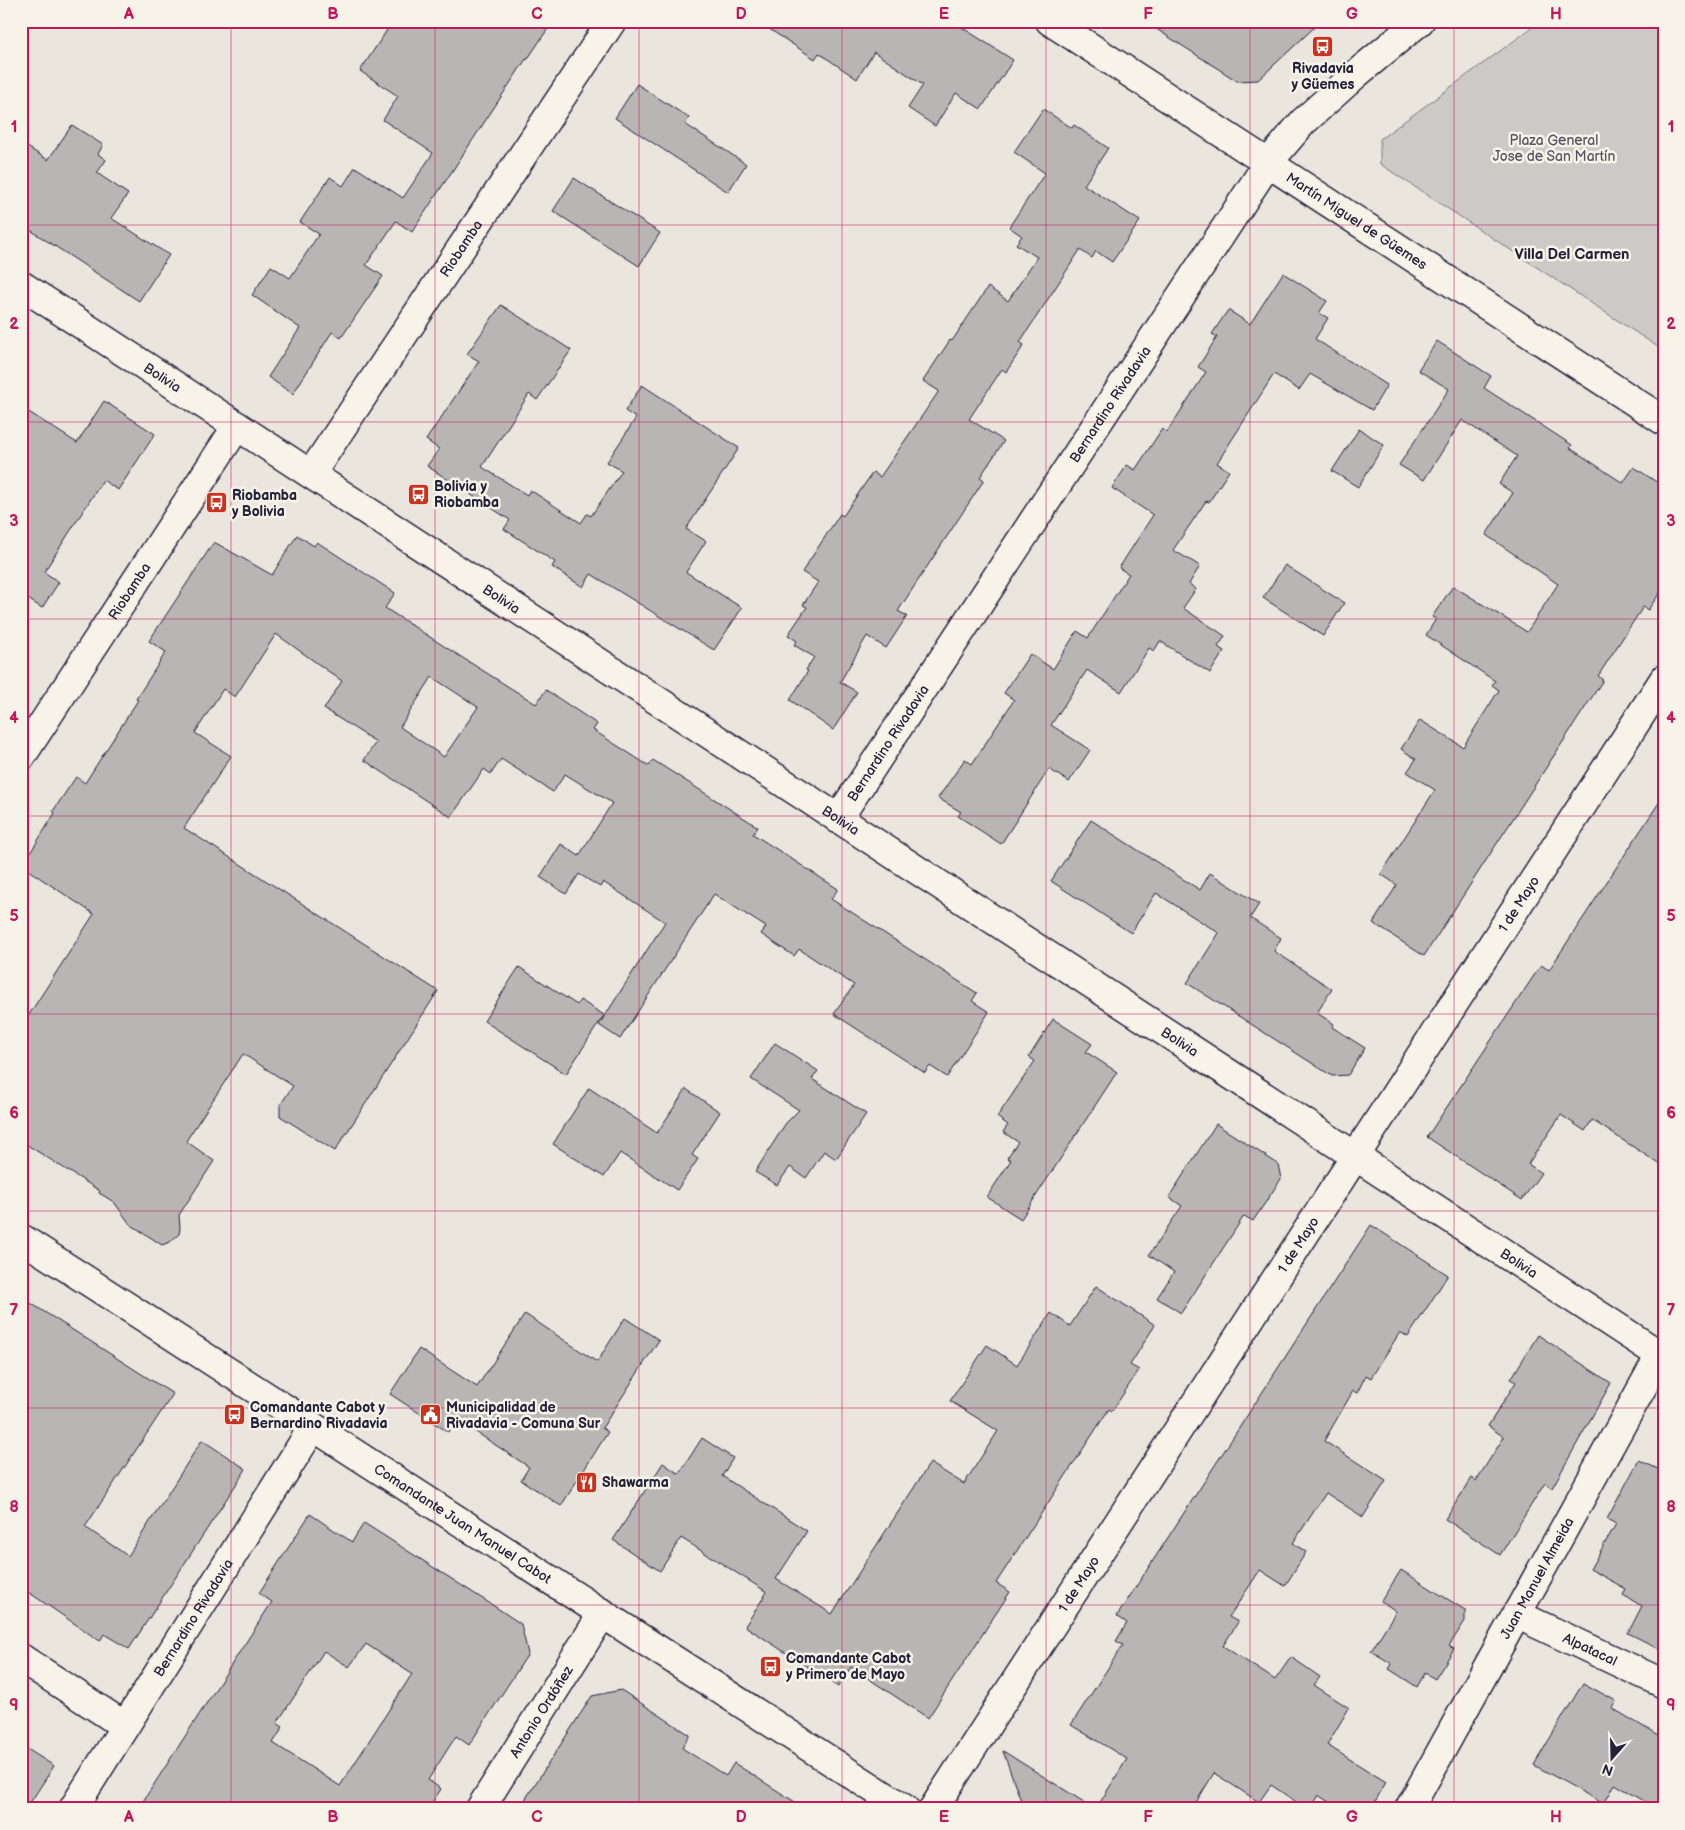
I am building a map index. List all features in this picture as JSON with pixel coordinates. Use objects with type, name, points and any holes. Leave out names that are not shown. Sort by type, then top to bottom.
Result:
[{"type":"street","name":"Riobamba","points":[[311,474],[612,21]]},
{"type":"street","name":"Martín Miguel de Güemes","points":[[1050,21],[1664,421]]},
{"type":"street","name":"Bernardino Rivadavia","points":[[838,818],[1268,163],[1303,122],[1348,80],[1420,21]]},
{"type":"street","name":"Bolivia","points":[[21,285],[1355,1157],[1662,1351]]},
{"type":"street","name":"Riobamba","points":[[21,757],[236,426]]},
{"type":"street","name":"1 de Mayo","points":[[933,1809],[1664,680]]},
{"type":"street","name":"Comandante Juan Manuel Cabot","points":[[21,1238],[905,1809]]},
{"type":"street","name":"Juan Manuel Almeida","points":[[1409,1809],[1662,1351]]},
{"type":"street","name":"Bernardino Rivadavia","points":[[73,1809],[313,1427]]},
{"type":"street","name":"Antonio Ordóñez","points":[[480,1809],[603,1613]]},
{"type":"street","name":"Alpatacal","points":[[1516,1614],[1664,1684]]},
{"type":"street","points":[[21,1658],[125,1726]]},
{"type":"green space","name":"Plaza General Jose de San Martín","points":[[1541,21],[1664,21],[1664,351],[1380,164],[1380,139]]},
{"type":"building","points":[[393,21],[553,21],[412,232],[396,221],[366,265],[383,276],[341,338],[332,332],[293,394],[268,377],[300,328],[252,295],[271,266],[290,278],[319,234],[300,222],[330,177],[343,186],[355,167],[403,198],[433,153],[383,120],[398,96],[360,71]]},
{"type":"building","points":[[757,21],[952,21],[1013,60],[981,109],[956,93],[935,126],[908,108],[923,85],[874,52],[857,79],[819,53],[815,59]]},
{"type":"building","points":[[1144,21],[1321,21],[1258,80],[1237,81]]},
{"type":"building","points":[[637,84],[689,118],[685,124],[746,164],[728,192],[615,118]]},
{"type":"building","points":[[1043,109],[1072,128],[1074,125],[1108,148],[1084,185],[1140,221],[1112,262],[1096,251],[1092,258],[1080,250],[1020,342],[1024,345],[1006,372],[1002,369],[969,419],[1004,441],[980,477],[984,480],[898,611],[907,616],[886,648],[867,636],[840,682],[857,692],[833,730],[790,700],[808,671],[806,670],[814,657],[794,645],[797,641],[788,635],[807,607],[803,605],[818,582],[802,572],[840,514],[843,516],[873,472],[880,477],[939,391],[923,381],[988,287],[1008,301],[1037,257],[1016,244],[1022,236],[1009,227],[1045,173],[1014,152]]},
{"type":"building","points":[[72,125],[103,145],[98,154],[106,160],[97,173],[128,194],[111,218],[169,255],[139,301],[21,224],[21,143],[48,160]]},
{"type":"building","points":[[574,178],[660,233],[639,266],[553,211]]},
{"type":"building","points":[[1283,273],[1327,301],[1319,313],[1328,318],[1315,339],[1387,385],[1372,410],[1310,374],[1299,390],[1274,374],[1217,463],[1229,471],[1209,502],[1206,501],[1173,550],[1200,566],[1189,584],[1196,589],[1183,608],[1225,636],[1218,647],[1224,651],[1210,673],[1160,641],[1154,651],[1149,648],[1121,692],[1087,670],[1051,725],[1090,750],[1069,782],[1049,769],[1001,844],[958,816],[961,812],[938,798],[965,759],[972,764],[1014,700],[1004,693],[1030,654],[1053,669],[1077,631],[1088,638],[1129,574],[1119,568],[1153,515],[1112,488],[1127,465],[1135,470],[1162,429],[1167,432],[1206,372],[1198,367],[1217,337],[1212,334],[1228,310],[1250,324]]},
{"type":"building","points":[[501,305],[571,350],[537,400],[529,394],[482,467],[527,495],[530,490],[581,523],[587,514],[591,516],[622,471],[607,462],[636,418],[625,411],[642,385],[739,448],[686,529],[706,541],[686,572],[742,608],[714,650],[591,574],[583,587],[552,567],[555,562],[504,529],[510,520],[427,466],[439,449],[426,440],[479,361],[467,354]]},
{"type":"building","points":[[1437,341],[1491,376],[1484,388],[1572,445],[1570,448],[1623,483],[1634,467],[1664,487],[1664,587],[1648,610],[1643,607],[1622,639],[1598,676],[1603,680],[1424,956],[1373,923],[1397,885],[1381,874],[1435,790],[1407,772],[1416,759],[1401,749],[1420,720],[1463,747],[1499,690],[1492,685],[1495,681],[1426,635],[1436,619],[1432,617],[1453,586],[1527,632],[1558,584],[1486,535],[1513,493],[1499,484],[1517,456],[1462,420],[1424,480],[1399,465],[1449,389],[1418,370]]},
{"type":"building","points":[[104,401],[155,434],[118,490],[103,480],[44,572],[59,582],[42,608],[28,599],[21,609],[21,407],[77,443]]},
{"type":"building","points":[[1359,429],[1384,445],[1358,487],[1332,471]]},
{"type":"building","points":[[297,535],[314,546],[317,542],[395,593],[385,608],[536,704],[546,690],[597,724],[593,730],[649,766],[653,760],[758,827],[753,834],[838,889],[831,899],[977,993],[972,1001],[989,1012],[947,1077],[930,1066],[925,1073],[834,1014],[854,985],[799,949],[794,956],[761,934],[766,927],[714,894],[620,1039],[599,1025],[665,922],[603,882],[600,887],[579,874],[566,894],[540,877],[561,844],[579,856],[612,803],[565,774],[553,792],[501,759],[491,774],[484,769],[451,817],[364,760],[376,742],[324,709],[342,681],[276,634],[235,697],[223,689],[195,733],[231,756],[184,828],[438,991],[335,1151],[280,1116],[280,1105],[293,1086],[243,1054],[186,1141],[214,1161],[179,1215],[179,1234],[170,1242],[162,1245],[130,1224],[114,1202],[99,1193],[100,1191],[21,1141],[21,1027],[94,914],[22,866],[55,813],[53,811],[76,777],[85,783],[138,700],[136,699],[166,652],[149,641],[214,542],[272,575]],"holes":[[[432,677],[478,707],[444,757],[400,727]]]},
{"type":"building","points":[[1285,565],[1344,603],[1323,636],[1263,598]]},
{"type":"building","points":[[1664,795],[1664,1167],[1592,1120],[1585,1131],[1561,1115],[1528,1164],[1541,1173],[1522,1200],[1427,1137],[1541,965],[1549,970]]},
{"type":"building","points":[[1091,820],[1200,890],[1210,873],[1259,904],[1250,918],[1281,938],[1274,951],[1332,989],[1317,1013],[1334,1024],[1332,1027],[1365,1048],[1348,1075],[1332,1076],[1187,983],[1219,933],[1156,893],[1131,933],[1051,881]]},
{"type":"building","points":[[519,967],[577,1005],[580,1000],[604,1015],[566,1074],[484,1021]]},
{"type":"building","points":[[1053,1019],[1092,1044],[1086,1052],[1117,1072],[1021,1219],[987,1197],[1011,1160],[1007,1158],[1018,1142],[1003,1132],[1008,1125],[997,1117],[1035,1061],[1029,1057]]},
{"type":"building","points":[[775,1043],[818,1071],[812,1079],[866,1114],[836,1159],[824,1151],[806,1178],[790,1167],[777,1185],[755,1172],[786,1123],[799,1110],[751,1079]]},
{"type":"building","points":[[589,1088],[657,1133],[686,1089],[720,1112],[692,1155],[698,1159],[677,1190],[620,1153],[604,1177],[553,1144]]},
{"type":"building","points":[[1216,1124],[1278,1164],[1281,1179],[1253,1221],[1244,1216],[1181,1313],[1157,1298],[1174,1272],[1149,1255],[1182,1206],[1169,1197]]},
{"type":"building","points":[[1371,1225],[1448,1275],[1408,1337],[1400,1332],[1371,1378],[1366,1375],[1357,1393],[1353,1391],[1324,1441],[1386,1481],[1363,1517],[1326,1493],[1293,1543],[1306,1552],[1285,1586],[1260,1570],[1229,1617],[1238,1622],[1223,1646],[1275,1680],[1291,1657],[1320,1677],[1314,1685],[1349,1708],[1327,1745],[1386,1782],[1371,1809],[1340,1809],[1318,1795],[1310,1809],[1307,1809],[1271,1785],[1259,1802],[1214,1773],[1192,1809],[1096,1809],[1127,1759],[1071,1725],[1123,1645],[1116,1641],[1127,1623],[1117,1616]]},
{"type":"building","points":[[1096,1286],[1155,1325],[1130,1365],[1139,1370],[1112,1411],[1109,1409],[996,1583],[1010,1592],[928,1718],[851,1667],[838,1687],[745,1626],[767,1592],[681,1538],[660,1571],[613,1540],[663,1463],[679,1474],[702,1438],[733,1458],[722,1476],[807,1531],[776,1579],[832,1614],[930,1463],[964,1484],[998,1431],[950,1401],[987,1345],[1017,1365],[1051,1313],[1070,1326]]},
{"type":"building","points":[[21,1297],[173,1394],[85,1527],[128,1556],[202,1440],[246,1469],[129,1649],[104,1634],[100,1641],[21,1587]]},
{"type":"building","points":[[525,1314],[597,1362],[625,1318],[659,1340],[602,1428],[608,1432],[561,1506],[521,1480],[529,1467],[456,1419],[448,1432],[390,1394],[419,1349],[477,1387]]},
{"type":"building","points":[[1538,1335],[1611,1383],[1552,1488],[1545,1483],[1500,1555],[1445,1519],[1472,1478],[1476,1481],[1504,1437],[1488,1426],[1516,1382],[1511,1379]]},
{"type":"building","points":[[1639,1460],[1664,1472],[1664,1651],[1628,1633],[1642,1606],[1623,1595],[1626,1589],[1590,1569],[1616,1524],[1607,1519]]},
{"type":"building","points":[[310,1514],[352,1542],[364,1523],[521,1624],[528,1654],[469,1745],[456,1736],[428,1780],[441,1789],[428,1809],[138,1809],[272,1602],[259,1593]],"holes":[[[366,1644],[412,1674],[340,1786],[273,1743],[283,1727],[277,1723],[324,1651],[349,1667]]]},
{"type":"building","points":[[1401,1570],[1465,1610],[1465,1621],[1449,1646],[1454,1649],[1435,1679],[1425,1673],[1417,1687],[1389,1669],[1392,1664],[1371,1651],[1396,1611],[1381,1601]]},
{"type":"building","points":[[1583,1683],[1616,1701],[1612,1708],[1664,1739],[1664,1809],[1658,1809],[1615,1784],[1604,1804],[1534,1765]]},
{"type":"building","points":[[621,1690],[690,1735],[682,1748],[726,1776],[734,1763],[806,1809],[519,1809],[592,1696]]},
{"type":"building","points":[[21,1745],[54,1766],[26,1809],[21,1809]]},
{"type":"building","points":[[1003,1751],[1095,1809],[1024,1809]]},
{"type":"place","name":"Rivadavia y Güemes","points":[[1323,46]]},
{"type":"place","name":"Bolivia y Riobamba","points":[[418,494]]},
{"type":"place","name":"Riobamba y Bolivia","points":[[216,503]]},
{"type":"place","name":"Comandante Cabot y Bernardino Rivadavia","points":[[234,1415]]},
{"type":"place","name":"Municipalidad de Rivadavia - Comuna Sur","points":[[430,1415]]},
{"type":"place","name":"Shawarma","points":[[586,1482]]},
{"type":"place","name":"Comandante Cabot y Primero de Mayo","points":[[770,1666]]},
{"type":"district","name":"Villa Del Carmen","points":[[1572,254]]}]
